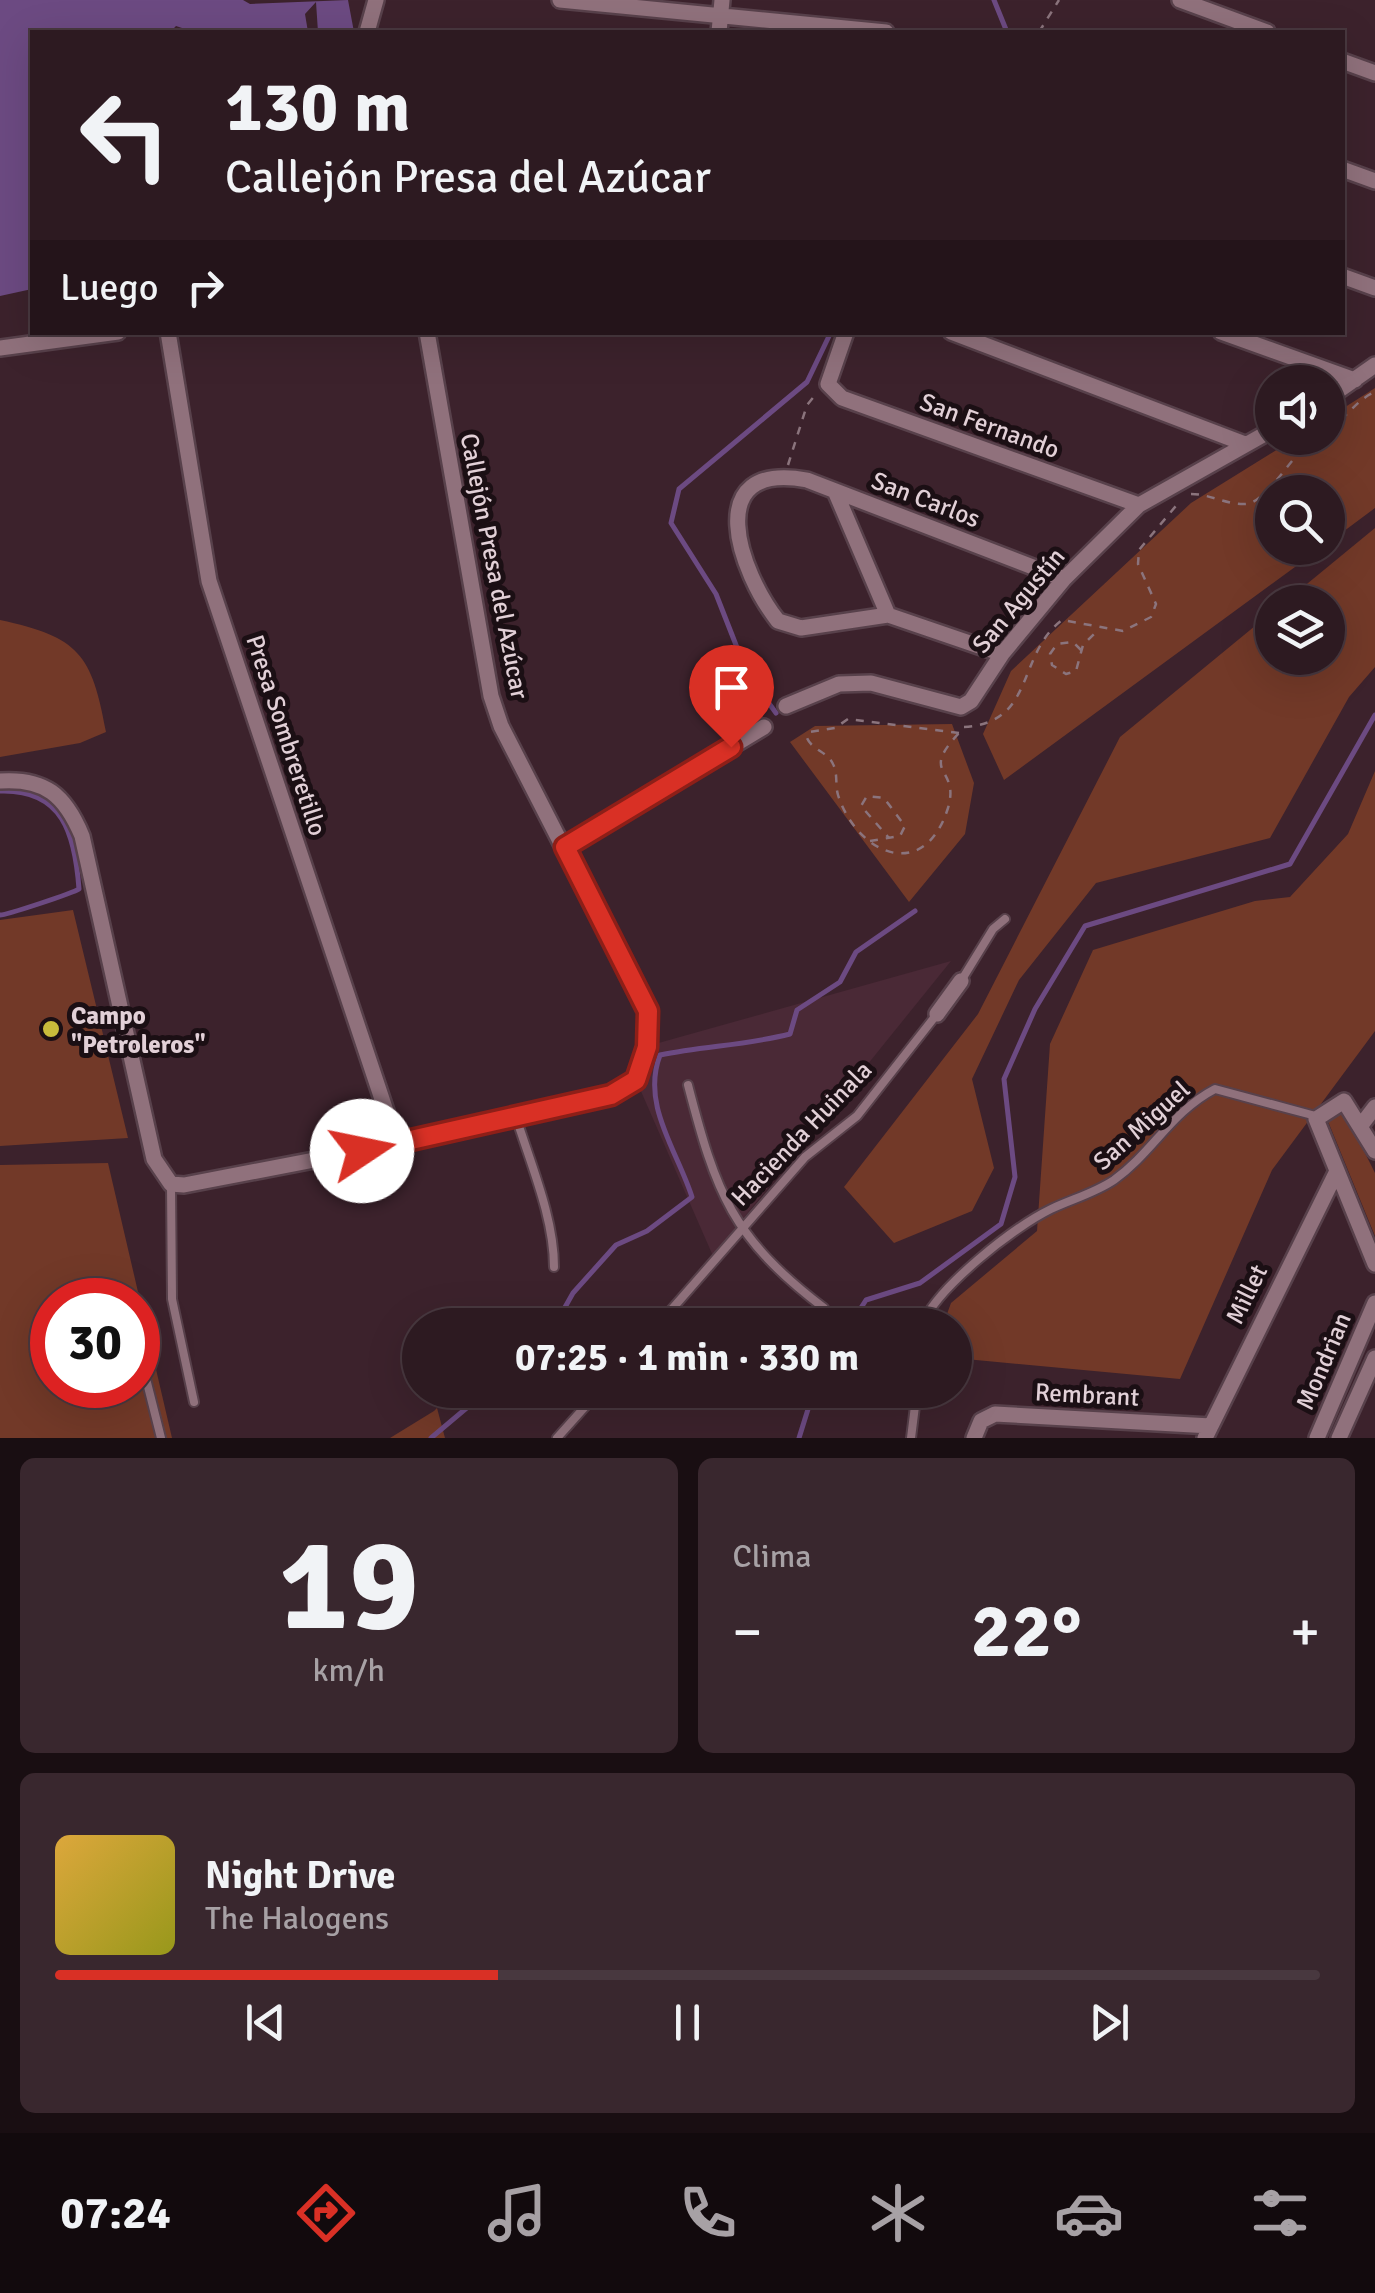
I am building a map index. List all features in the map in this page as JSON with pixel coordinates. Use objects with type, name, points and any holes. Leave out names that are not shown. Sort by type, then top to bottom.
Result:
[{"type":"street","points":[[368,30],[376,0]]},
{"type":"street","points":[[560,0],[865,30]]},
{"type":"street","points":[[1180,0],[1262,30]]},
{"type":"street","points":[[1345,62],[1375,73]]},
{"type":"street","points":[[1345,171],[1375,181]]},
{"type":"street","points":[[1345,277],[1375,288]]},
{"type":"street","points":[[0,348],[96,335]]},
{"type":"street","name":"Presa Sombreretillo","points":[[169,335],[210,581],[397,1144]]},
{"type":"street","name":"Callejón Presa del Azúcar","points":[[171,1184],[184,1186],[397,1144],[611,1095],[636,1080],[647,1047],[648,1011],[565,847],[525,778],[491,696],[428,335]]},
{"type":"street","points":[[828,384],[845,335]]},
{"type":"street","points":[[959,335],[1245,444]]},
{"type":"street","points":[[1229,335],[1355,380]]},
{"type":"street","points":[[1345,387],[1375,365]]},
{"type":"street","name":"San Fernando","points":[[828,384],[854,403],[1140,505]]},
{"type":"street","name":"San Agustín","points":[[961,707],[971,701],[1002,654],[1064,578],[1140,505],[1255,439]]},
{"type":"street","points":[[776,478],[752,487],[738,509],[734,525],[778,622],[801,628],[888,615],[1002,654]]},
{"type":"street","name":"San Carlos","points":[[776,478],[835,491],[1064,578]]},
{"type":"street","points":[[835,491],[888,615]]},
{"type":"street","points":[[786,706],[839,684],[871,683],[961,707]]},
{"type":"street","points":[[565,847],[764,727]]},
{"type":"street","points":[[0,782],[37,782],[70,807],[82,836],[154,1159],[171,1184]]},
{"type":"street","name":"Hacienda Huinala","points":[[937,1014],[961,981]]},
{"type":"street","points":[[1375,1151],[1352,1108],[1339,1100],[1316,1119],[1375,1264]]},
{"type":"street","points":[[1362,1124],[1375,1107]]},
{"type":"street","name":"Millet","points":[[1208,1432],[1336,1173]]},
{"type":"street","name":"Mondrian","points":[[1317,1438],[1375,1303]]},
{"type":"street","name":"Mondrian","points":[[1339,1438],[1375,1358]]},
{"type":"street","name":"Rembrant","points":[[974,1438],[980,1421],[995,1414],[1208,1432]]},
{"type":"street","points":[[1098,1438],[1107,1422]]},
{"type":"lane","name":"Hacienda Huinala","points":[[961,981],[993,929],[1005,919]]},
{"type":"lane","name":"Hacienda Huinala","points":[[673,1308],[805,1157],[857,1116],[937,1014]]},
{"type":"lane","points":[[688,1085],[714,1182],[741,1232],[786,1280],[824,1308]]},
{"type":"lane","name":"San Miguel","points":[[934,1308],[949,1288],[982,1258],[1050,1209],[1114,1180],[1188,1103],[1216,1089],[1315,1123]]},
{"type":"lane","points":[[516,1117],[544,1214],[554,1233],[554,1268]]},
{"type":"lane","points":[[171,1184],[172,1298],[194,1402]]},
{"type":"lane","points":[[153,1408],[161,1438]]},
{"type":"lane","points":[[557,1438],[584,1408]]},
{"type":"lane","points":[[911,1438],[915,1408]]},
{"type":"path","points":[[1040,30],[1060,0]]},
{"type":"path","points":[[776,478],[807,405],[828,384]]},
{"type":"path","points":[[1345,420],[1362,399],[1375,392]]},
{"type":"path","points":[[958,733],[848,718],[835,728],[808,734],[810,744],[832,762],[837,794],[869,842],[900,856],[912,855],[923,848],[947,810],[950,784],[939,766],[939,756],[964,727],[980,726],[1006,714],[1016,702],[1042,641],[1062,620],[1123,630],[1151,617],[1156,604],[1136,559],[1172,508],[1188,494],[1244,504],[1260,500],[1292,455]]},
{"type":"path","points":[[1081,650],[1073,642],[1056,644],[1050,654],[1052,665],[1060,672],[1071,673],[1080,666],[1081,650],[1100,628]]},
{"type":"path","points":[[961,707],[964,727]]},
{"type":"path","points":[[869,842],[889,838],[904,831],[902,816],[884,798],[867,796],[861,806],[889,838]]},
{"type":"shaded area","points":[[0,0],[243,0],[250,4],[348,0],[354,30],[318,30],[316,2],[305,14],[308,30],[188,30],[176,26],[172,30],[30,30],[30,289],[0,296]]},
{"type":"shaded area","points":[[1375,388],[1375,508],[1345,530],[1345,475],[1255,475],[1255,565],[1298,565],[1270,585],[1255,585],[1255,596],[1004,780],[983,734],[1011,671],[1191,503],[1269,455],[1345,455],[1345,407]]},
{"type":"shaded area","points":[[1375,528],[1375,667],[1349,697],[1270,838],[1096,883],[1019,980],[972,1079],[994,1168],[972,1211],[894,1243],[844,1187],[978,1014],[1120,737],[1255,626],[1255,675],[1345,675],[1345,585],[1306,585],[1330,565],[1345,565],[1345,553]]},
{"type":"shaded area","points":[[0,620],[48,634],[77,653],[95,684],[106,732],[80,743],[0,757]]},
{"type":"shaded area","points":[[952,724],[974,783],[965,834],[909,902],[790,742],[815,726]]},
{"type":"shaded area","points":[[1375,771],[1375,1031],[1272,1170],[1180,1379],[972,1360],[972,1308],[949,1308],[1037,1231],[1050,1044],[1093,950],[1255,901],[1290,897],[1348,834]]},
{"type":"shaded area","name":"Campo \"Petroleros\"","points":[[73,910],[128,1138],[0,1146],[0,920]]},
{"type":"shaded area","points":[[951,961],[713,1256],[640,1089],[655,1044]]},
{"type":"shaded area","points":[[1338,1109],[1345,1113],[1375,1173],[1375,1236],[1327,1119]]},
{"type":"shaded area","points":[[108,1163],[135,1278],[30,1278],[30,1408],[160,1408],[160,1386],[172,1438],[0,1438],[0,1165]]},
{"type":"shaded area","points":[[437,1408],[445,1438],[390,1438]]},
{"type":"waterway","points":[[994,0],[1006,30]]},
{"type":"waterway","points":[[776,713],[747,673],[716,594],[671,523],[679,489],[807,382],[830,335]]},
{"type":"waterway","points":[[861,1308],[866,1300],[920,1283],[1001,1224],[1015,1177],[1004,1079],[1035,1009],[1085,926],[1290,864],[1375,715]]},
{"type":"waterway","points":[[0,791],[38,798],[62,819],[74,850],[79,889],[0,915]]},
{"type":"waterway","points":[[565,1308],[616,1245],[647,1231],[692,1197],[658,1110],[655,1074],[660,1055],[790,1034],[797,1010],[840,982],[856,952],[915,911]]},
{"type":"waterway","points":[[431,1438],[467,1408]]},
{"type":"waterway","points":[[799,1438],[808,1408]]},
{"type":"place","name":"Campo \"Petroleros\"","points":[[51,1029]]},
{"type":"route","points":[[362,1151],[611,1095],[636,1080],[647,1047],[648,1011],[565,847],[731,747]]}]
